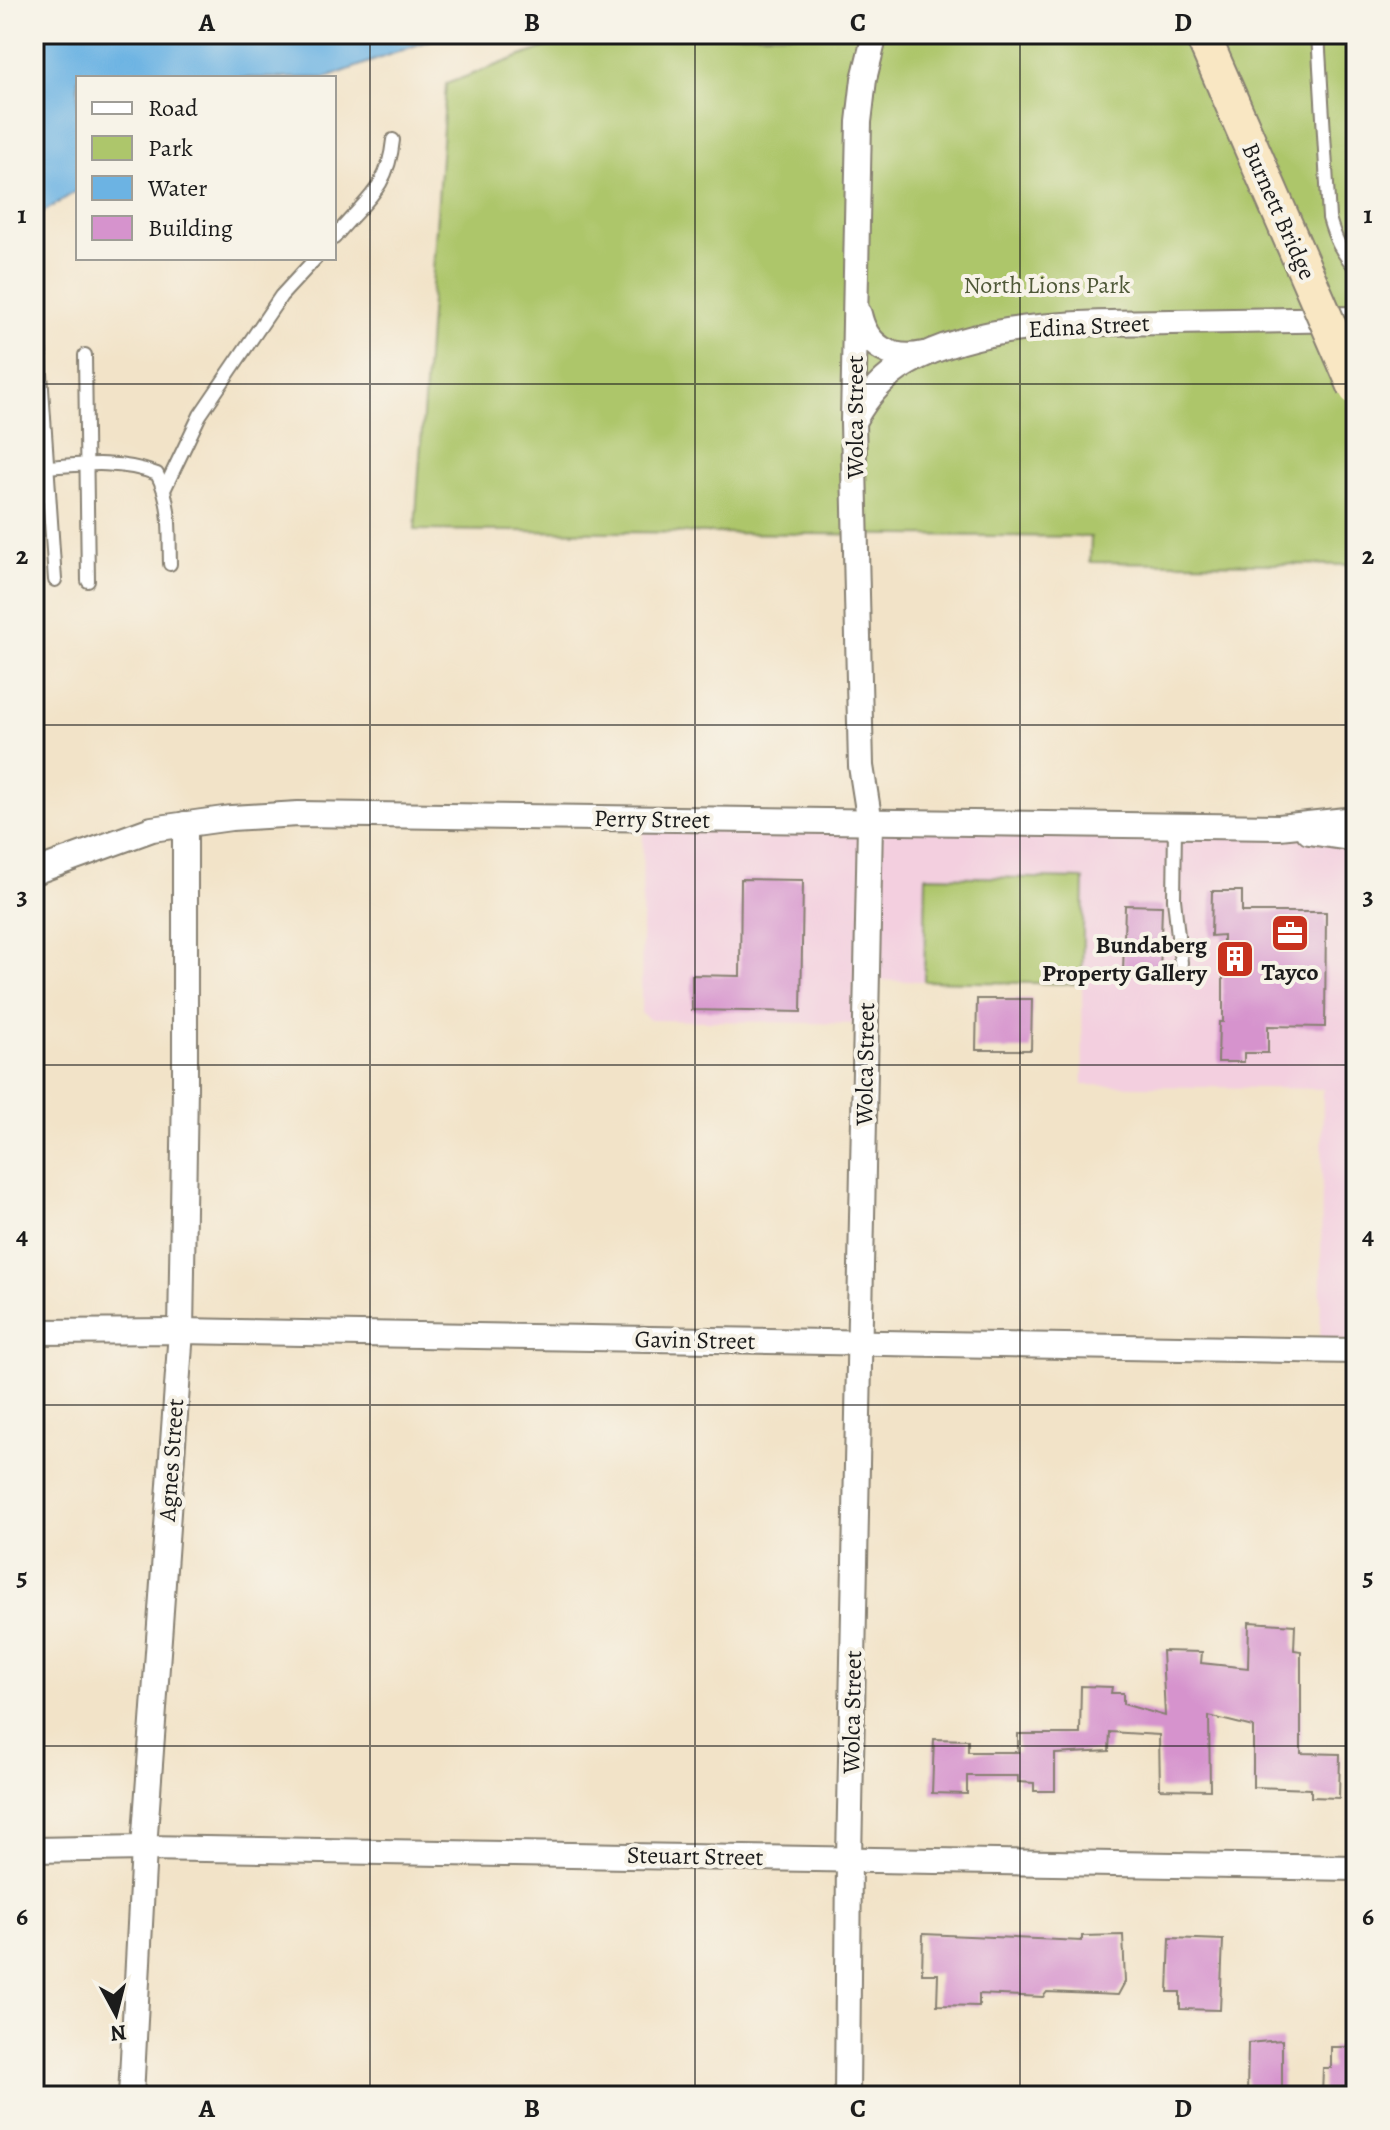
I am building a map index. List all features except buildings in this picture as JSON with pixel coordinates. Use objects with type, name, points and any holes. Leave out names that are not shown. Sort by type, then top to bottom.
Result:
[{"type":"main road","name":"Burnett Bridge","points":[[1202,34],[1356,388]]},
{"type":"street","name":"Wolca Street","points":[[847,2096],[870,823],[861,766],[853,422],[859,122],[864,79],[875,34]]},
{"type":"street","points":[[856,294],[864,333],[884,352],[914,356],[938,350]]},
{"type":"street","name":"Edina Street","points":[[853,422],[866,398],[908,363],[938,350],[987,336],[1036,327],[1087,323],[1349,317]]},
{"type":"street","name":"Perry Street","points":[[34,872],[152,829],[231,818],[298,814],[1279,827],[1356,819]]},
{"type":"street","name":"Agnes Street","points":[[131,2096],[144,1848],[181,1331],[185,824]]},
{"type":"street","name":"Perry Street","points":[[1279,827],[1356,839]]},
{"type":"street","name":"Gavin Street","points":[[34,1332],[181,1331],[1356,1351]]},
{"type":"street","name":"Steuart Street","points":[[34,1850],[144,1848],[1356,1868]]},
{"type":"lane","points":[[1318,34],[1329,218],[1335,240],[1356,268]]},
{"type":"lane","points":[[336,236],[376,193],[388,170],[393,140]]},
{"type":"lane","points":[[165,488],[200,415],[281,296],[314,260]]},
{"type":"lane","points":[[36,300],[55,580]]},
{"type":"lane","points":[[85,355],[88,581]]},
{"type":"lane","points":[[48,467],[86,464],[140,467],[157,474],[165,488],[169,510],[170,564]]},
{"type":"lane","points":[[1175,826],[1174,899],[1181,963]]},
{"type":"shaded area","points":[[1356,820],[1356,1354],[1320,1353],[1323,1089],[1083,1085],[1082,984],[863,980],[862,1024],[650,1020],[641,1013],[643,822]]},
{"type":"green space","name":"North Lions Park","points":[[581,34],[1356,34],[1356,565],[1090,562],[1091,537],[415,530],[446,84]]},
{"type":"green space","points":[[926,876],[1084,879],[1082,984],[924,981]]},
{"type":"water","points":[[34,34],[447,34],[332,76],[76,76],[76,191],[34,218]]},
{"type":"place","name":"Tayco","points":[[1290,933]]},
{"type":"place","name":"Bundaberg Property Gallery","points":[[1235,959]]}]
